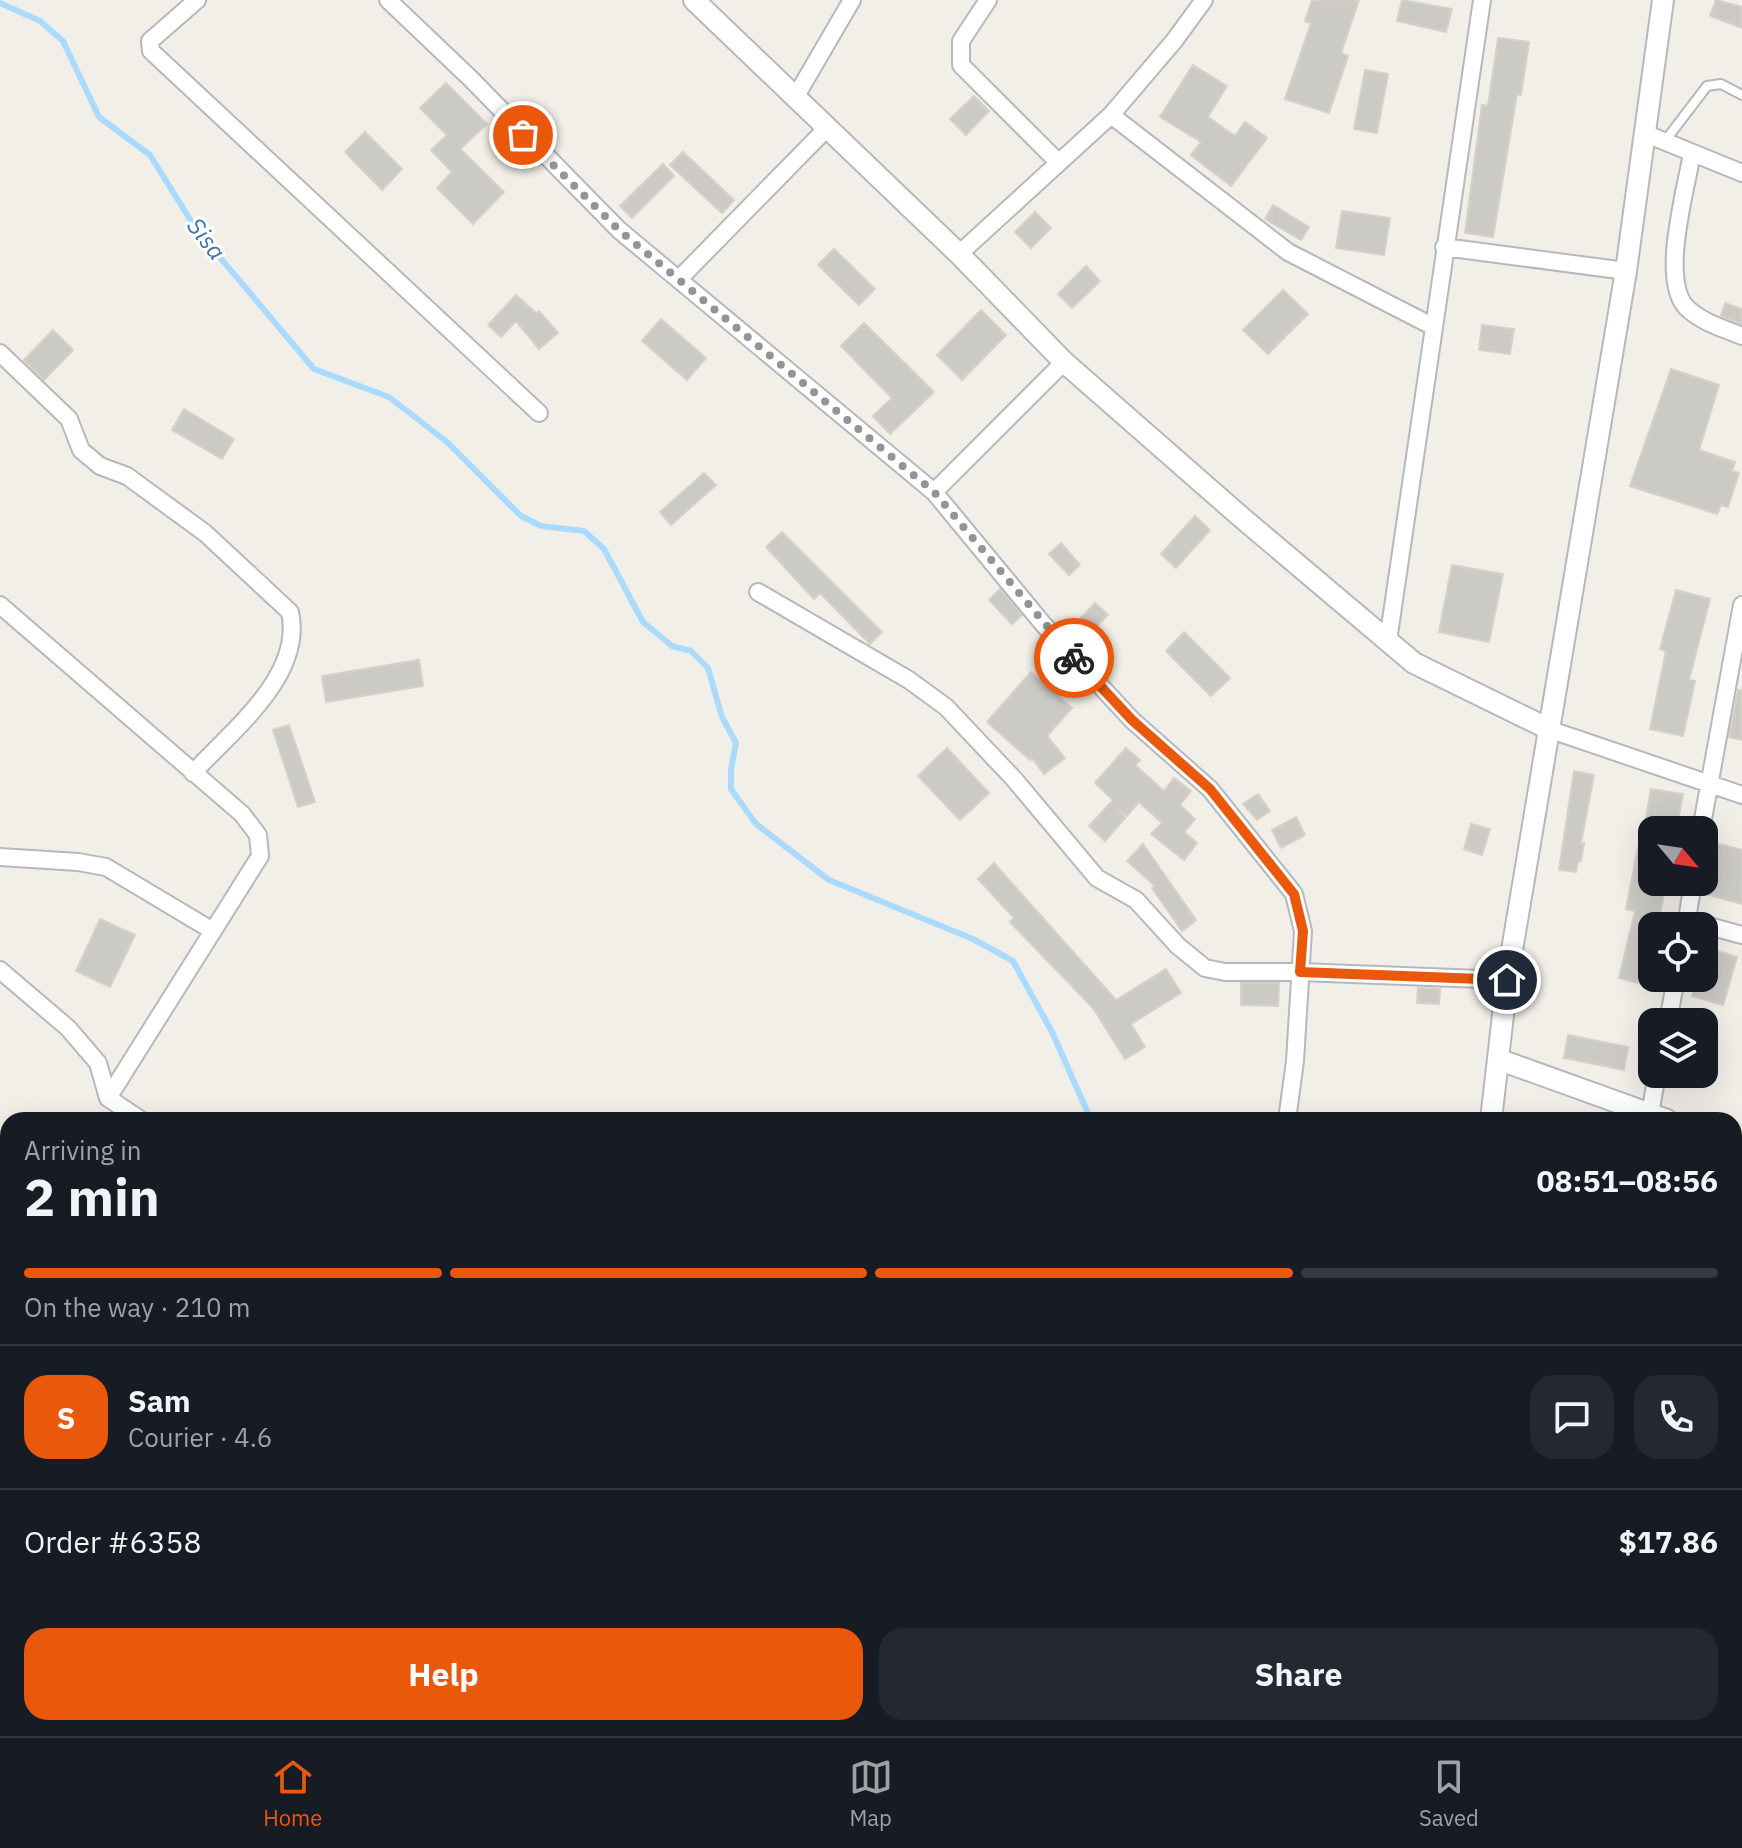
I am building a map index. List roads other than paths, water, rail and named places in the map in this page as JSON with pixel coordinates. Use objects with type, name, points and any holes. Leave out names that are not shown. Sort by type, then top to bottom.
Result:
[{"type":"street","points":[[197,0],[150,41],[151,51],[539,413]]},
{"type":"street","points":[[388,0],[470,78],[619,230],[934,492],[1043,624],[1132,720],[1210,789],[1294,894],[1303,931],[1295,1061],[1288,1112]]},
{"type":"street","points":[[694,0],[959,254],[1064,362],[1414,663],[1551,730],[1742,795]]},
{"type":"street","points":[[796,96],[852,0]]},
{"type":"street","points":[[988,0],[961,41],[961,65],[1058,162]]},
{"type":"street","points":[[959,254],[1111,115],[1174,41],[1204,0]]},
{"type":"street","points":[[1388,641],[1482,0]]},
{"type":"street","points":[[1492,1112],[1507,980],[1626,271],[1663,0]]},
{"type":"street","points":[[1111,115],[1288,252],[1432,326]]},
{"type":"street","points":[[679,279],[828,127]]},
{"type":"street","points":[[1644,133],[1742,172]]},
{"type":"street","points":[[1692,153],[1674,267],[1675,289],[1686,306],[1709,324],[1742,336]]},
{"type":"street","points":[[1444,247],[1626,271]]},
{"type":"street","points":[[0,353],[69,419],[81,450],[100,466],[127,476],[205,533],[290,612],[294,630],[289,656],[277,682],[193,773]]},
{"type":"street","points":[[934,492],[1064,362]]},
{"type":"street","points":[[758,592],[909,680],[946,707],[1014,779],[1097,878],[1136,900],[1178,946],[1205,968],[1225,972],[1507,980]]},
{"type":"street","points":[[0,605],[242,814],[258,835],[260,856],[108,1098]]},
{"type":"street","points":[[1703,816],[1742,605]]},
{"type":"street","points":[[0,857],[106,867],[213,931]]},
{"type":"street","points":[[1718,930],[1742,935]]},
{"type":"street","points":[[0,970],[68,1028],[98,1063],[108,1098],[129,1112]]},
{"type":"street","points":[[1500,1060],[1641,1112]]},
{"type":"street","points":[[1655,1112],[1656,1088]]},
{"type":"lane","points":[[1665,142],[1707,86],[1721,84],[1742,95]]},
{"type":"waterway","name":"Sisa","points":[[0,3],[40,21],[63,41],[99,117],[150,155],[196,229],[314,369],[389,397],[447,442],[521,516],[541,526],[584,531],[604,549],[643,622],[672,646],[691,651],[708,668],[722,717],[736,743],[731,789],[756,824],[829,880],[973,939],[1013,961],[1052,1032],[1087,1112]]}]
